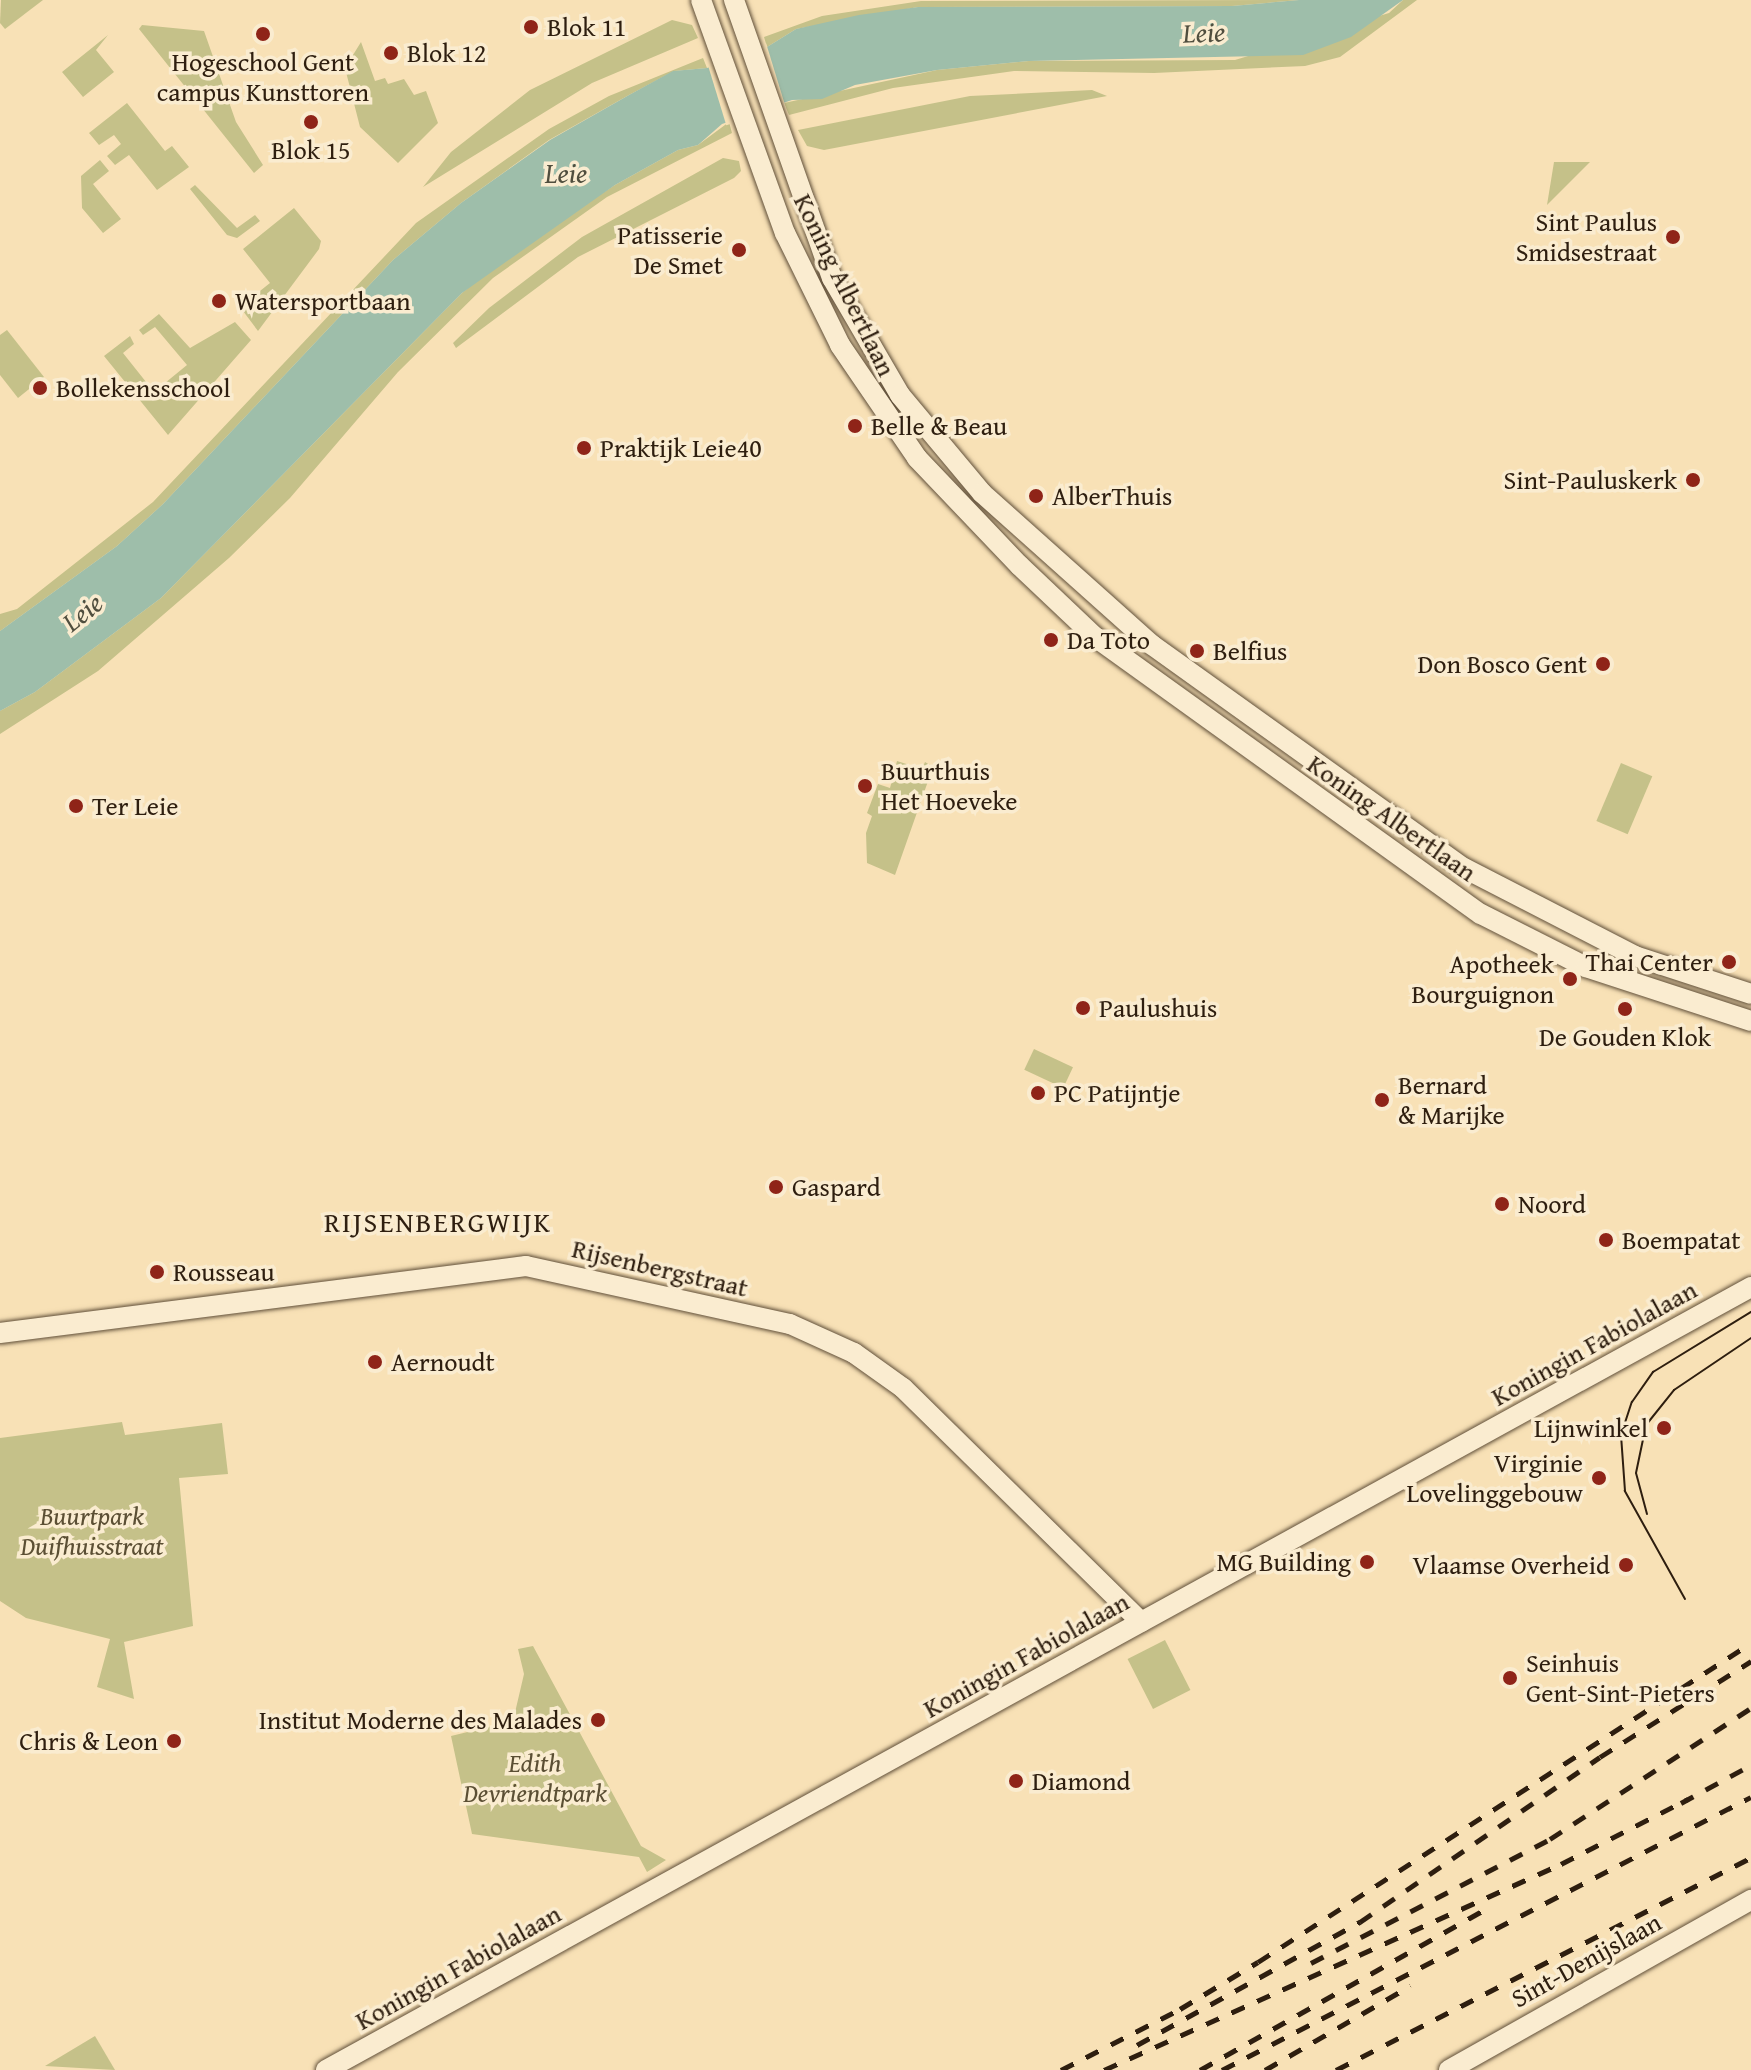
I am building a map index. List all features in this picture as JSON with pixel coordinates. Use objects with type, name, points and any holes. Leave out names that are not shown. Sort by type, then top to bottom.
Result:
[{"type":"street","name":"Koning Albertlaan","points":[[736,4],[789,148],[832,278],[900,395],[982,493],[1060,568],[1117,609],[1175,662],[1464,868],[1635,956],[1751,994]]},
{"type":"street","name":"Koning Albertlaan","points":[[704,10],[757,159],[813,291],[879,409],[959,505],[1095,637],[1481,914],[1586,967],[1751,1021]]},
{"type":"street","points":[[1044,586],[1060,568]]},
{"type":"street","name":"Rijsenbergstraat","points":[[0,1333],[526,1266],[790,1324],[873,1366],[943,1427],[1141,1622]]},
{"type":"street","name":"Koningin Fabiolalaan","points":[[326,2070],[1751,1287]]},
{"type":"street","name":"Sint-Denijslaan","points":[[1449,2070],[1751,1900]]},
{"type":"green space","points":[[1,0],[43,0],[5,29],[0,23]]},
{"type":"green space","points":[[1299,0],[1232,6],[918,7],[796,29],[767,47],[764,37],[822,16],[921,1]]},
{"type":"green space","points":[[1403,0],[1417,0],[1340,57],[1305,66],[1154,73],[1014,71],[893,88],[789,115],[784,103],[937,70],[1029,61],[1235,60],[1389,13]]},
{"type":"green space","points":[[672,20],[692,25],[698,38],[592,83],[423,187],[451,152],[530,90]]},
{"type":"green space","points":[[142,25],[204,31],[236,122],[263,165],[254,173],[139,29]]},
{"type":"green space","points":[[108,35],[96,50],[114,72],[83,97],[62,72]]},
{"type":"green space","points":[[361,42],[375,81],[385,78],[388,84],[404,79],[414,95],[426,91],[438,123],[398,163],[360,127],[345,68]]},
{"type":"green space","points":[[703,58],[707,68],[674,71],[629,95],[549,140],[461,203],[393,260],[163,504],[117,546],[0,631],[0,614],[17,609],[153,502],[416,223],[549,129],[609,96]]},
{"type":"green space","points":[[1092,90],[1107,96],[824,150],[807,146],[798,130],[970,96]]},
{"type":"green space","points":[[127,103],[165,151],[172,146],[189,167],[157,190],[129,155],[115,165],[107,156],[121,144],[114,135],[99,145],[89,133]]},
{"type":"green space","points":[[729,122],[732,133],[607,197],[493,278],[398,372],[290,498],[229,558],[98,671],[0,734],[0,711],[35,692],[161,598],[462,293],[510,253],[615,185],[678,150],[698,145]]},
{"type":"green space","points":[[723,158],[739,161],[741,171],[734,178],[578,257],[456,348],[453,343],[489,308],[582,237]]},
{"type":"green space","points":[[100,160],[109,171],[93,184],[121,219],[103,233],[82,208],[81,176]]},
{"type":"green space","points":[[1554,162],[1590,162],[1547,205]]},
{"type":"green space","points":[[195,185],[237,228],[255,215],[260,221],[237,238],[227,235],[190,189]]},
{"type":"green space","points":[[294,208],[321,241],[319,249],[258,331],[240,307],[270,283],[243,249]]},
{"type":"green space","points":[[159,314],[190,348],[235,322],[251,340],[168,435],[104,356],[130,336],[134,344],[123,353],[154,392],[187,365],[155,327],[143,335],[139,330]]},
{"type":"green space","points":[[7,330],[44,377],[18,398],[0,375],[0,335]]},
{"type":"green space","points":[[897,761],[922,769],[925,762],[933,767],[895,875],[867,863],[866,833],[872,816],[867,813],[878,784],[890,788]]},
{"type":"green space","points":[[1621,763],[1652,776],[1628,834],[1596,821]]},
{"type":"green space","points":[[1034,1049],[1073,1067],[1063,1088],[1024,1070]]},
{"type":"green space","name":"Buurtpark Duifhuisstraat","points":[[122,1422],[125,1435],[222,1423],[228,1474],[179,1478],[193,1626],[124,1642],[134,1699],[97,1687],[110,1639],[26,1618],[0,1601],[0,1438]]},
{"type":"green space","points":[[1165,1640],[1190,1690],[1153,1709],[1128,1659]]},
{"type":"green space","name":"Edith Devriendtpark","points":[[533,1646],[641,1846],[666,1860],[647,1872],[639,1857],[472,1834],[451,1736],[513,1721],[524,1674],[518,1649]]},
{"type":"green space","points":[[95,2036],[115,2070],[45,2066]]},
{"type":"water","name":"Leie","points":[[1299,0],[1403,0],[1351,37],[1303,55],[1029,61],[937,70],[855,85],[822,99],[792,100],[722,124],[698,145],[678,150],[615,185],[462,293],[161,598],[35,692],[0,711],[0,631],[117,546],[163,504],[393,260],[461,203],[550,140],[629,95],[673,71],[707,68],[767,47],[796,29],[859,15],[918,7],[1232,6]]},
{"type":"pier","points":[[766,43],[786,107],[726,125],[707,61]]},
{"type":"tram line","points":[[1685,1599],[1625,1491],[1621,1435],[1632,1402],[1653,1372],[1751,1312]]},
{"type":"tram line","points":[[1647,1514],[1636,1473],[1646,1425],[1674,1390],[1751,1338]]},
{"type":"railway","points":[[1061,2070],[1180,2009],[1258,1962],[1751,1643]]},
{"type":"railway","points":[[1137,2045],[1360,1922],[1600,1757],[1751,1661]]},
{"type":"railway","points":[[1311,1963],[1550,1839],[1751,1708]]},
{"type":"railway","points":[[1681,1803],[1751,1765]]},
{"type":"railway","points":[[1222,2070],[1751,1797]]},
{"type":"railway","points":[[1104,2070],[1561,1864],[1688,1799]]},
{"type":"railway","points":[[1336,2070],[1751,1858]]},
{"type":"railway","points":[[1200,2070],[1487,1908]]},
{"type":"railway","points":[[1265,2070],[1410,1986]]},
{"type":"place","name":"Blok 11","points":[[531,27]]},
{"type":"place","name":"Hogeschool Gent campus Kunsttoren","points":[[263,34]]},
{"type":"place","name":"Blok 12","points":[[391,53]]},
{"type":"place","name":"Blok 15","points":[[311,122]]},
{"type":"place","name":"Sint Paulus Smidsestraat","points":[[1673,237]]},
{"type":"place","name":"Patisserie De Smet","points":[[739,250]]},
{"type":"place","name":"Watersportbaan","points":[[219,301]]},
{"type":"place","name":"Bollekensschool","points":[[40,388]]},
{"type":"place","name":"Belle & Beau","points":[[855,426]]},
{"type":"place","name":"Praktijk Leie40","points":[[584,448]]},
{"type":"place","name":"Sint-Pauluskerk","points":[[1693,480]]},
{"type":"place","name":"AlberThuis","points":[[1036,496]]},
{"type":"place","name":"Da Toto","points":[[1051,640]]},
{"type":"place","name":"Belfius","points":[[1197,651]]},
{"type":"place","name":"Don Bosco Gent","points":[[1603,664]]},
{"type":"place","name":"Buurthuis Het Hoeveke","points":[[865,786]]},
{"type":"place","name":"Ter Leie","points":[[76,806]]},
{"type":"place","name":"Thai Center","points":[[1729,962]]},
{"type":"place","name":"Apotheek Bourguignon","points":[[1570,979]]},
{"type":"place","name":"Paulushuis","points":[[1083,1008]]},
{"type":"place","name":"De Gouden Klok","points":[[1625,1009]]},
{"type":"place","name":"PC Patijntje","points":[[1038,1093]]},
{"type":"place","name":"Bernard & Marijke","points":[[1382,1100]]},
{"type":"place","name":"Gaspard","points":[[776,1187]]},
{"type":"place","name":"Noord","points":[[1502,1204]]},
{"type":"place","name":"Boempatat","points":[[1606,1240]]},
{"type":"place","name":"Rousseau","points":[[157,1272]]},
{"type":"place","name":"Aernoudt","points":[[375,1362]]},
{"type":"place","name":"Lijnwinkel","points":[[1664,1428]]},
{"type":"place","name":"Virginie Lovelinggebouw","points":[[1599,1478]]},
{"type":"place","name":"MG Building","points":[[1367,1562]]},
{"type":"place","name":"Vlaamse Overheid","points":[[1626,1565]]},
{"type":"place","name":"Seinhuis Gent-Sint-Pieters","points":[[1510,1678]]},
{"type":"place","name":"Institut Moderne des Malades","points":[[598,1720]]},
{"type":"place","name":"Chris & Leon","points":[[174,1741]]},
{"type":"place","name":"Diamond","points":[[1016,1781]]},
{"type":"district","name":"RIJSENBERGWIJK","points":[[438,1222]]}]
